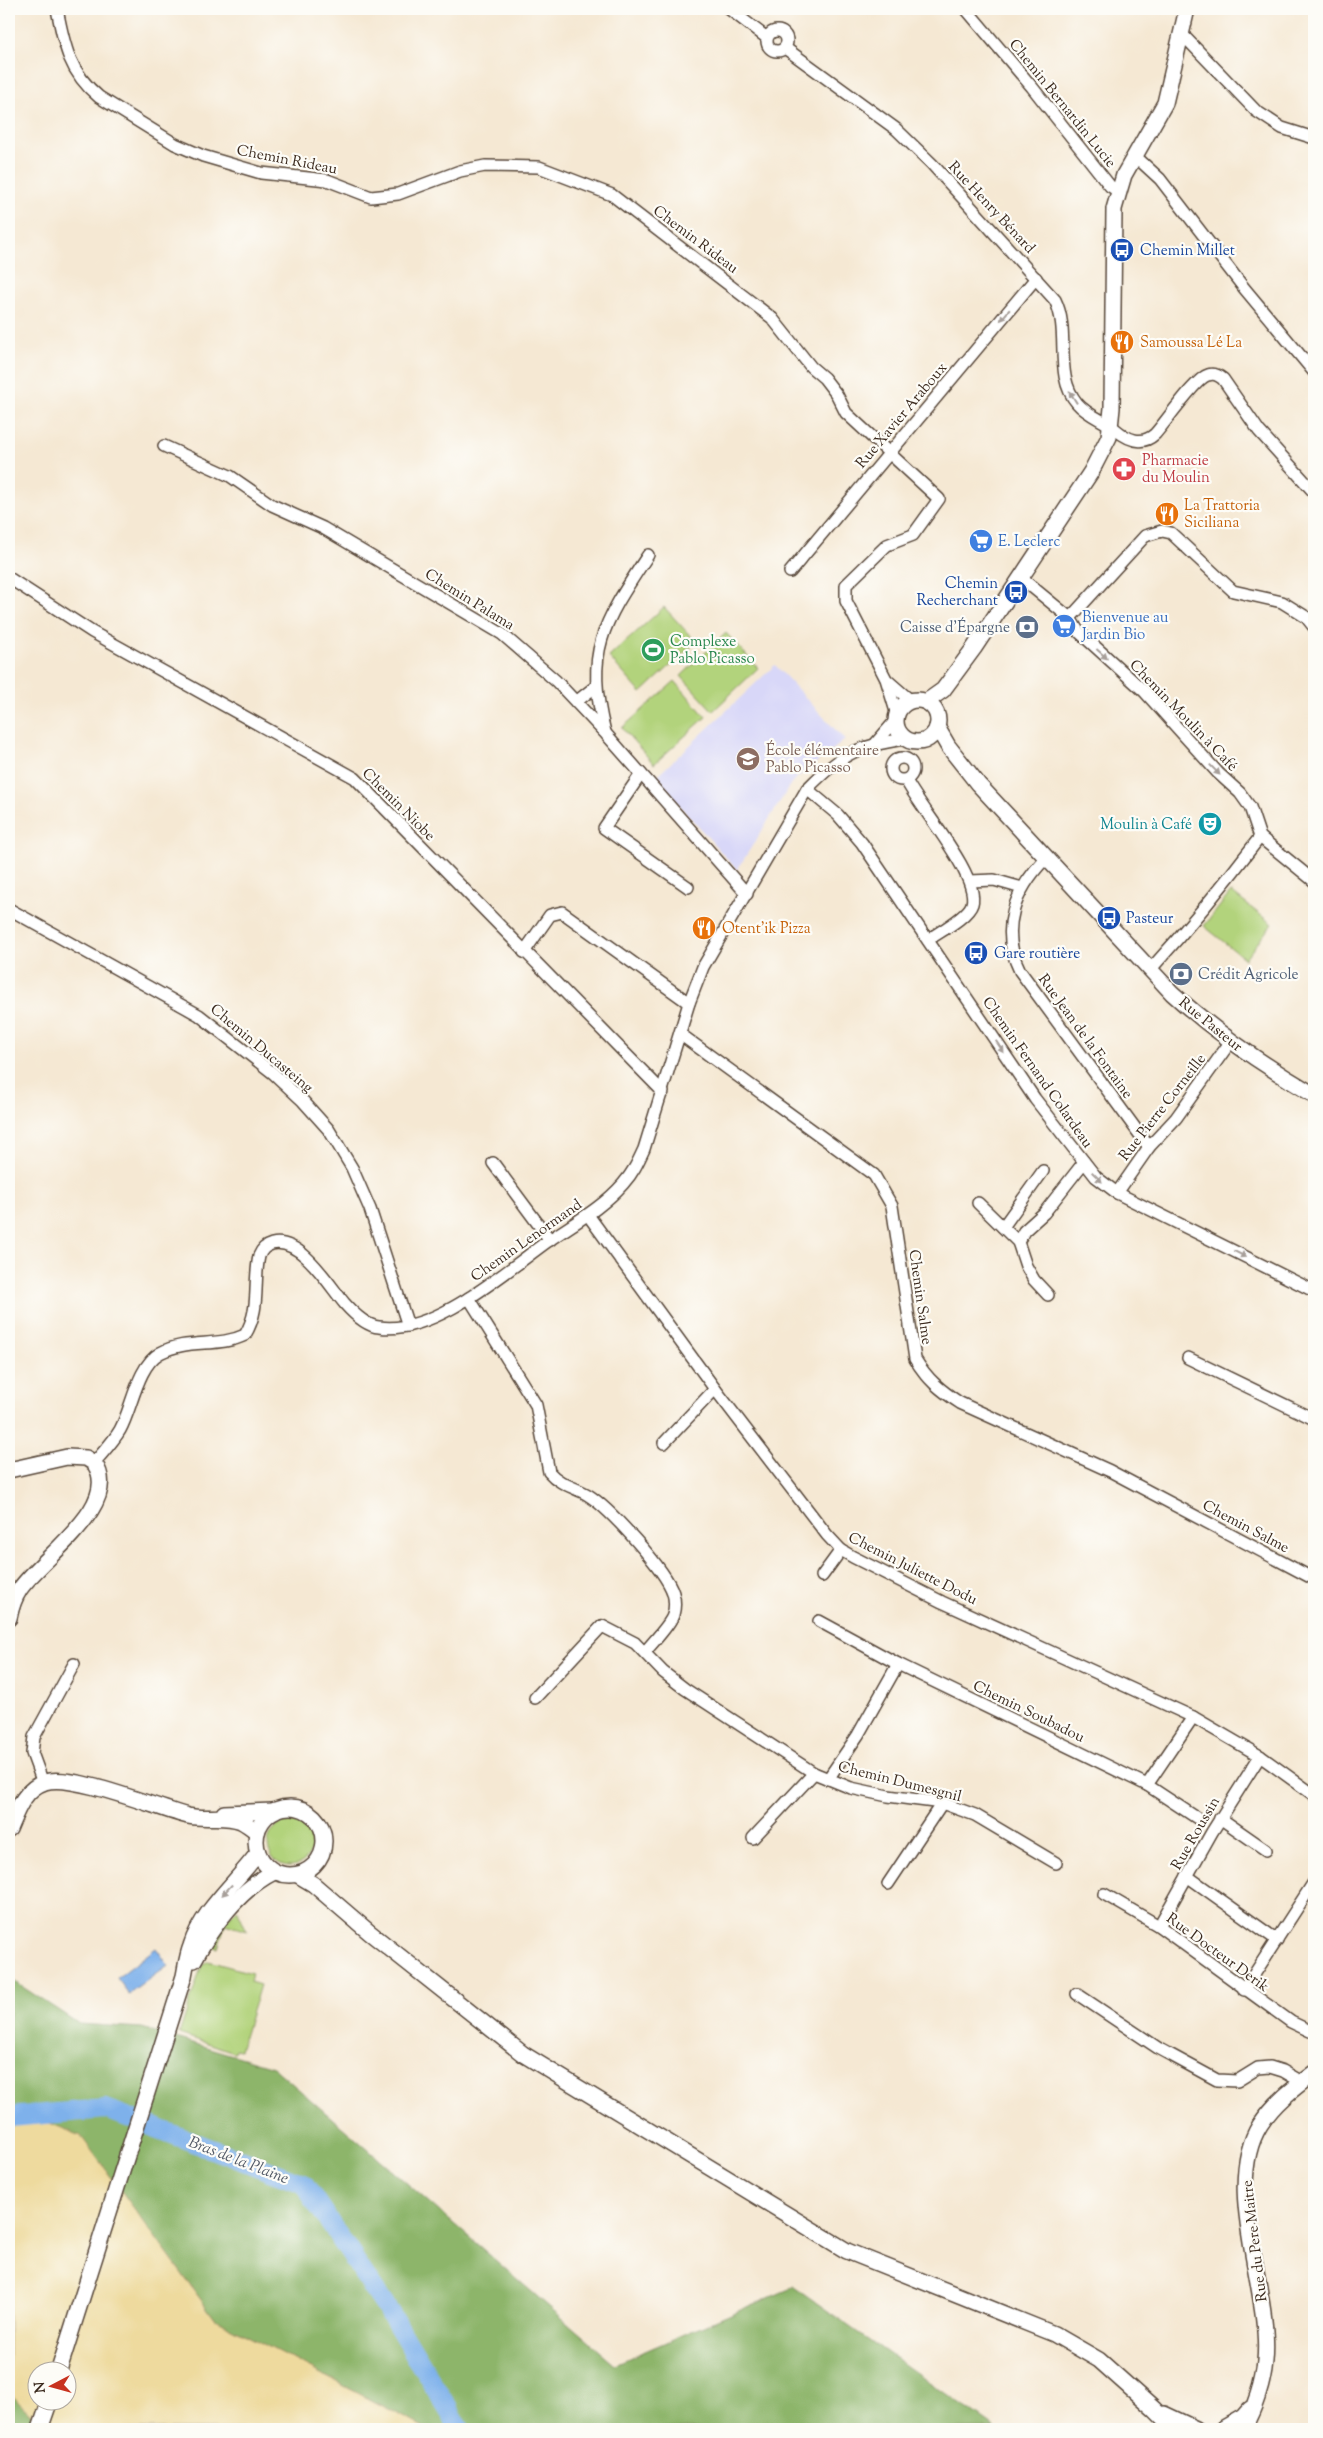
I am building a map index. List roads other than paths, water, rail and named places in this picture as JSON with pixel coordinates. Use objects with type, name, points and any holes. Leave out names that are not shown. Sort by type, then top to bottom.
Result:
[{"type":"main road","points":[[924,705],[937,727],[926,740],[919,742],[905,739],[897,728],[896,718],[905,704],[924,705],[943,690],[1104,451],[1111,426],[1114,226],[1118,191],[1124,175],[1164,103],[1186,9]]},
{"type":"main road","name":"Rue Pasteur","points":[[937,727],[948,746],[978,784],[1045,859],[1150,970],[1204,1021],[1266,1067],[1314,1095]]},
{"type":"main road","name":"Rue Pasteur","points":[[926,740],[978,784]]},
{"type":"main road","points":[[9,1470],[67,1457],[86,1458],[94,1463],[101,1479],[96,1505],[20,1589],[9,1618]]},
{"type":"main road","points":[[9,1829],[25,1795],[51,1780],[70,1782],[191,1816],[225,1817],[241,1821],[257,1832]]},
{"type":"main road","points":[[203,1817],[230,1812],[273,1810],[283,1807],[304,1810],[320,1824],[324,1845],[315,1865],[298,1875],[290,1876],[274,1872],[264,1864],[258,1853],[257,1832],[260,1824],[273,1810]]},
{"type":"main road","points":[[62,2360],[184,1976],[191,1946],[200,1926],[219,1898],[258,1853]]},
{"type":"main road","points":[[315,1865],[333,1901]]},
{"type":"main road","points":[[184,1976],[199,1949],[224,1916],[255,1884],[274,1872]]},
{"type":"main road","points":[[298,1875],[523,2054],[847,2251],[1054,2334],[1099,2360],[1154,2408],[1174,2429]]},
{"type":"main road","points":[[199,1949],[200,1926]]},
{"type":"main road","name":"Rue du Pere Maitre","points":[[1243,2429],[1254,2404],[1265,2361],[1265,2335],[1249,2220],[1246,2173],[1249,2149],[1260,2126],[1280,2099],[1308,2077]]},
{"type":"main road","points":[[1222,2429],[1242,2417],[1254,2404]]},
{"type":"main road","points":[[1154,2408],[1196,2429]]},
{"type":"main road","points":[[40,2429],[47,2410]]},
{"type":"street","name":"Chemin Rideau","points":[[57,9],[66,51],[88,88],[98,97],[175,144],[203,156],[261,172],[327,180],[370,197],[398,194],[460,171],[485,166],[538,168],[612,195],[772,318],[811,367],[824,378],[846,413],[939,499],[913,535],[887,545],[846,585],[846,601],[886,679]]},
{"type":"street","name":"Rue Henry Bénard","points":[[729,9],[767,38],[771,32],[781,31],[788,38],[785,48],[896,129],[932,164],[1036,278],[1055,300],[1061,313],[1066,377],[1069,391],[1081,408],[1134,441],[1147,441],[1155,434],[1198,381],[1209,374],[1216,374],[1223,379],[1259,431],[1314,492]]},
{"type":"street","name":"Chemin Bernardin Lucie","points":[[966,9],[1032,87],[1110,186],[1118,191]]},
{"type":"street","points":[[1181,33],[1256,111],[1282,128],[1314,138]]},
{"type":"street","points":[[1135,156],[1160,179],[1244,288],[1314,372]]},
{"type":"street","name":"Rue Xavier Araboux","points":[[790,572],[1036,278]]},
{"type":"street","name":"Chemin Palama","points":[[164,446],[230,476],[272,505],[323,528],[502,634],[556,681],[576,702],[747,894]]},
{"type":"street","points":[[1070,618],[1145,536],[1162,531],[1171,533],[1233,590],[1282,602],[1306,617],[1314,627]]},
{"type":"street","points":[[606,734],[596,687],[596,667],[601,641],[616,605],[648,555]]},
{"type":"street","name":"Chemin Moulin à Café","points":[[1020,577],[1070,618],[1078,631],[1145,692],[1218,773],[1240,793],[1250,807],[1260,837]]},
{"type":"street","name":"Chemin Niobe","points":[[9,578],[92,632],[355,778],[663,1092]]},
{"type":"street","points":[[886,679],[924,705]]},
{"type":"street","points":[[886,679],[896,718]]},
{"type":"street","points":[[576,702],[596,687]]},
{"type":"street","name":"Chemin Lenormand","points":[[876,742],[896,718]]},
{"type":"street","name":"Chemin Lenormand","points":[[94,1463],[120,1429],[139,1381],[149,1364],[158,1354],[189,1343],[224,1342],[245,1335],[253,1321],[256,1306],[259,1256],[262,1249],[267,1246],[279,1243],[297,1250],[317,1268],[346,1305],[365,1322],[377,1327],[408,1326],[437,1316],[469,1298],[588,1215],[622,1186],[634,1171],[644,1149],[689,1003],[703,967],[807,789],[828,768],[850,752],[876,742],[905,739]]},
{"type":"street","points":[[641,774],[604,828],[688,887]]},
{"type":"street","points":[[906,780],[970,881],[972,904],[966,914],[928,940]]},
{"type":"street","name":"Chemin Fernand Colardeau","points":[[807,789],[851,829],[1035,1099],[1096,1177],[1117,1193],[1314,1291]]},
{"type":"street","points":[[1150,970],[1225,883],[1260,837],[1314,881]]},
{"type":"street","name":"Rue Jean de la Fontaine","points":[[1045,859],[1029,876],[1022,888],[1010,928],[1014,959],[1020,970],[1149,1146]]},
{"type":"street","points":[[970,881],[994,880],[1022,888]]},
{"type":"street","name":"Chemin Ducasteing","points":[[9,909],[200,1015],[273,1073],[303,1100],[330,1130],[352,1168],[370,1208],[408,1326]]},
{"type":"street","points":[[524,952],[550,916],[562,912],[689,1003]]},
{"type":"street","name":"Chemin Salme","points":[[680,1034],[874,1175],[892,1206],[915,1358],[926,1376],[937,1388],[960,1403],[1110,1470],[1314,1579]]},
{"type":"street","name":"Rue Pierre Corneille","points":[[1117,1193],[1149,1146],[1176,1118],[1231,1041]]},
{"type":"street","points":[[1018,1242],[1024,1231],[1044,1213],[1084,1162]]},
{"type":"street","points":[[493,1163],[550,1240]]},
{"type":"street","points":[[1003,1227],[1043,1170]]},
{"type":"street","points":[[978,1202],[1018,1242],[1026,1266],[1034,1280],[1048,1295]]},
{"type":"street","name":"Chemin Juliette Dodu","points":[[588,1215],[715,1388],[827,1535],[841,1550],[942,1602],[1193,1717],[1260,1756],[1314,1795]]},
{"type":"street","points":[[469,1298],[536,1406],[549,1472],[565,1485],[587,1495],[605,1508],[620,1522],[667,1580],[674,1603],[672,1618],[645,1652]]},
{"type":"street","points":[[1188,1358],[1314,1419]]},
{"type":"street","points":[[664,1442],[715,1388]]},
{"type":"street","points":[[822,1576],[841,1550]]},
{"type":"street","name":"Chemin Soubadou","points":[[819,1621],[898,1664],[1147,1785],[1197,1818]]},
{"type":"street","name":"Chemin Dumesgnil","points":[[535,1698],[602,1626],[635,1643],[663,1672],[685,1689],[814,1773],[852,1788],[888,1796],[942,1803],[975,1816],[1056,1863]]},
{"type":"street","points":[[43,1783],[32,1753],[34,1737],[74,1664]]},
{"type":"street","points":[[828,1779],[858,1734],[898,1664]]},
{"type":"street","points":[[1147,1785],[1193,1717]]},
{"type":"street","name":"Rue Roussin","points":[[1158,1926],[1220,1818],[1260,1756]]},
{"type":"street","points":[[753,1838],[814,1773]]},
{"type":"street","points":[[888,1884],[942,1803]]},
{"type":"street","points":[[1220,1818],[1266,1850]]},
{"type":"street","points":[[1187,1876],[1277,1940]]},
{"type":"street","points":[[1244,1990],[1314,1882]]},
{"type":"street","name":"Rue Docteur Derik","points":[[1104,1894],[1158,1926],[1244,1990],[1291,2022],[1310,2031],[1314,2030]]},
{"type":"street","points":[[1077,1994],[1158,2048],[1216,2080],[1237,2081],[1258,2068],[1270,2067],[1308,2077]]},
{"type":"water","points":[[156,1948],[168,1965],[129,1994],[117,1978]]},
{"type":"waterway","name":"Bras de la Plaine","points":[[9,2117],[106,2109],[304,2184],[397,2324],[460,2429]]},
{"type":"place","name":"Chemin Millet","points":[[1122,250]]},
{"type":"place","name":"Samoussa Lé La","points":[[1122,342]]},
{"type":"place","name":"Pharmacie du Moulin","points":[[1124,469]]},
{"type":"place","name":"La Trattoria Siciliana","points":[[1167,514]]},
{"type":"place","name":"E. Leclerc","points":[[981,541]]},
{"type":"place","name":"Chemin Recherchant","points":[[1016,592]]},
{"type":"place","name":"Bienvenue au Jardin Bio","points":[[1064,626]]},
{"type":"place","name":"Caisse d'Épargne","points":[[1027,627]]},
{"type":"place","name":"Complexe Pablo Picasso","points":[[653,650]]},
{"type":"place","name":"École élémentaire Pablo Picasso","points":[[748,759]]},
{"type":"place","name":"Moulin à Café","points":[[1210,824]]},
{"type":"place","name":"Pasteur","points":[[1109,918]]},
{"type":"place","name":"Otent'ik Pizza","points":[[704,928]]},
{"type":"place","name":"Gare routière","points":[[976,953]]},
{"type":"place","name":"Crédit Agricole","points":[[1181,974]]}]
